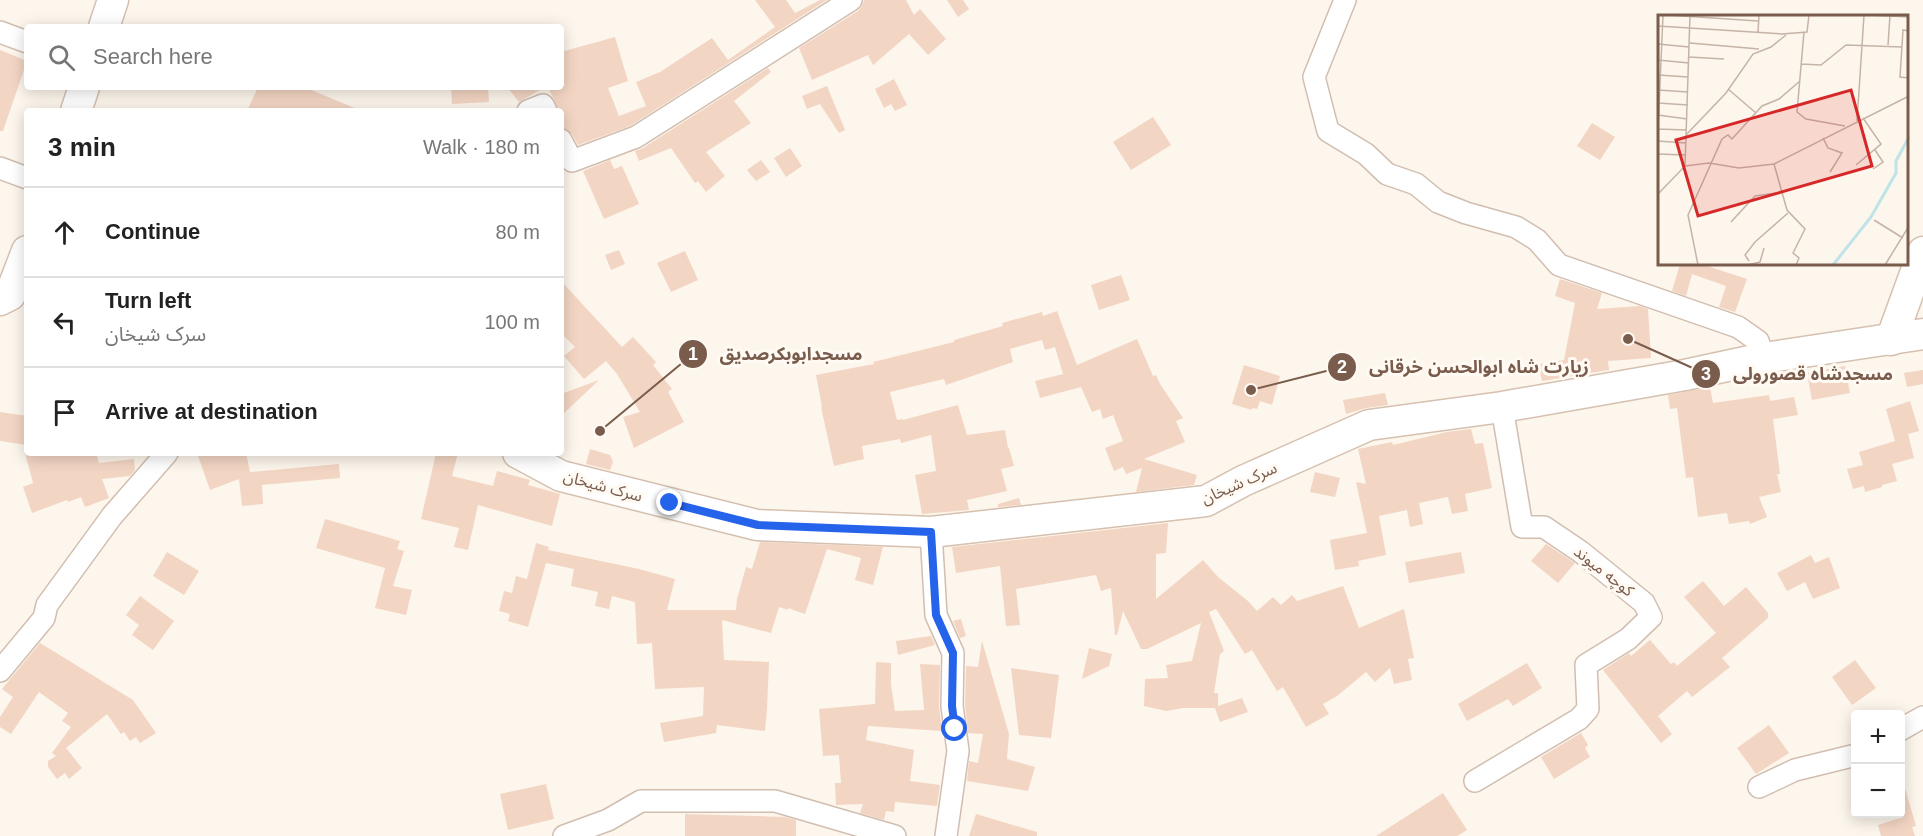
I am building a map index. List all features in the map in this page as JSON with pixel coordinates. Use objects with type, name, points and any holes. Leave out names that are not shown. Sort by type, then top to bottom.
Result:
[{"type":"street","points":[[105,24],[113,0]]},
{"type":"street","points":[[564,146],[572,161],[636,137],[850,0]]},
{"type":"street","points":[[1344,0],[1314,77],[1328,131],[1366,154],[1387,174],[1416,184],[1438,202],[1466,213],[1516,227],[1537,240],[1559,266],[1738,327],[1758,341],[1764,358]]},
{"type":"street","points":[[0,32],[24,41]]},
{"type":"street","points":[[77,108],[83,90]]},
{"type":"street","points":[[0,168],[24,177]]},
{"type":"street","points":[[1891,340],[1923,252]]},
{"type":"street","points":[[12,297],[24,260]]},
{"type":"street","name":"سرک شیخان","points":[[524,456],[561,476],[758,525],[931,532],[1206,501],[1244,481],[1369,424],[1502,407],[1685,375],[1764,358],[1923,334]]},
{"type":"street","name":"کوچه میوند","points":[[1475,781],[1579,718],[1588,709],[1586,665],[1628,639],[1650,617],[1644,603],[1581,552],[1544,527],[1521,527],[1502,407]]},
{"type":"street","points":[[0,671],[44,618],[47,605],[112,516],[164,456]]},
{"type":"street","points":[[931,532],[936,615],[953,653],[952,706],[958,751],[946,836]]},
{"type":"street","points":[[1905,727],[1923,717]]},
{"type":"street","points":[[1759,787],[1795,770],[1851,756]]},
{"type":"street","points":[[564,836],[608,820],[641,801],[775,801],[895,836]]},
{"type":"building","points":[[755,0],[786,0],[795,13],[820,0],[827,0],[630,126],[578,145],[572,134],[564,129],[564,108],[558,108],[549,90],[564,90],[564,51],[615,37],[628,81],[608,88],[619,116],[646,106],[636,82],[660,72],[712,38],[728,60],[775,27]]},
{"type":"building","points":[[864,0],[906,0],[914,15],[920,9],[946,39],[928,55],[909,34],[873,65],[868,55],[812,80],[799,48],[858,11]]},
{"type":"building","points":[[947,0],[963,0],[969,9],[958,17]]},
{"type":"building","points":[[0,50],[24,60],[24,70],[3,131],[0,131]]},
{"type":"building","points":[[768,68],[771,72],[734,101],[751,123],[706,152],[725,176],[706,192],[698,181],[695,183],[671,148],[639,161],[635,151]]},
{"type":"building","points":[[894,79],[907,105],[895,111],[891,104],[884,108],[875,89]]},
{"type":"building","points":[[827,86],[845,130],[839,133],[820,104],[807,109],[802,96]]},
{"type":"building","points":[[257,90],[311,90],[355,108],[248,108]]},
{"type":"building","points":[[451,90],[488,90],[489,102],[452,104]]},
{"type":"building","points":[[509,90],[540,90],[519,102]]},
{"type":"building","points":[[1153,117],[1171,145],[1131,170],[1113,142]]},
{"type":"building","points":[[1592,123],[1615,137],[1600,160],[1577,146]]},
{"type":"building","points":[[790,148],[802,166],[786,177],[774,158]]},
{"type":"building","points":[[610,160],[614,169],[622,166],[639,204],[604,219],[583,171]]},
{"type":"building","points":[[761,160],[770,172],[756,181],[747,170]]},
{"type":"building","points":[[619,250],[625,264],[611,270],[605,255]]},
{"type":"building","points":[[685,251],[698,280],[671,292],[657,263]]},
{"type":"building","points":[[1679,266],[1707,266],[1747,279],[1735,312],[1719,307],[1726,286],[1692,274],[1686,296],[1672,291]]},
{"type":"building","points":[[1121,275],[1130,300],[1099,310],[1091,285]]},
{"type":"building","points":[[1560,279],[1602,293],[1597,309],[1640,306],[1648,309],[1651,358],[1608,361],[1609,370],[1542,381],[1539,364],[1564,360],[1575,303],[1555,296]]},
{"type":"building","points":[[564,284],[622,347],[633,337],[656,362],[653,365],[672,389],[668,392],[684,422],[634,448],[623,417],[640,412],[617,374],[606,361],[584,379],[564,356],[575,347],[564,336]]},
{"type":"building","points":[[1057,311],[1077,365],[1137,339],[1153,376],[1156,375],[1183,418],[1176,421],[1185,442],[1144,459],[1197,475],[1194,485],[1136,492],[1142,468],[1126,474],[1123,467],[1114,471],[1105,448],[1123,441],[1113,415],[1103,419],[1100,409],[1092,412],[1081,387],[1040,398],[1035,381],[1063,374],[1055,347],[1045,350],[1042,340],[1010,349],[1013,362],[946,385],[944,379],[890,392],[897,420],[958,405],[967,435],[1005,430],[1014,466],[1001,469],[1007,491],[967,500],[969,510],[922,514],[915,475],[936,471],[931,435],[901,443],[900,439],[862,446],[864,459],[834,466],[816,375],[874,364],[873,362],[954,342],[954,340],[1003,326],[1002,323],[1042,312],[1043,316]]},
{"type":"building","points":[[1244,365],[1280,376],[1272,405],[1260,401],[1257,409],[1252,408],[1252,410],[1232,404]]},
{"type":"building","points":[[1845,366],[1850,393],[1812,400],[1807,373]]},
{"type":"building","points":[[1923,370],[1923,384],[1907,387],[1904,373]]},
{"type":"building","points":[[599,380],[564,413],[564,393]]},
{"type":"building","points":[[1710,387],[1713,403],[1769,395],[1770,401],[1794,397],[1798,415],[1773,419],[1780,474],[1777,474],[1781,492],[1759,497],[1767,517],[1750,524],[1749,521],[1729,524],[1727,513],[1698,517],[1693,477],[1686,478],[1677,408],[1670,409],[1668,395]]},
{"type":"building","points":[[1385,393],[1388,405],[1346,414],[1343,400]]},
{"type":"building","points":[[1910,401],[1919,431],[1908,434],[1914,458],[1892,464],[1897,481],[1865,492],[1864,486],[1853,489],[1847,469],[1863,465],[1859,452],[1895,441],[1886,409]]},
{"type":"building","points":[[0,412],[24,416],[24,445],[0,441]]},
{"type":"building","points":[[1471,429],[1475,444],[1483,443],[1492,488],[1465,494],[1468,511],[1452,514],[1448,497],[1419,503],[1423,524],[1410,527],[1407,510],[1379,516],[1386,555],[1358,561],[1359,566],[1335,570],[1330,540],[1367,533],[1356,482],[1366,484],[1358,449],[1392,442],[1393,445],[1447,432]]},
{"type":"building","points":[[590,449],[610,455],[613,462],[610,470],[586,464]]},
{"type":"building","points":[[26,456],[97,456],[99,463],[134,459],[135,470],[130,476],[102,479],[109,498],[85,507],[81,497],[32,513],[23,487],[33,483]]},
{"type":"building","points":[[198,456],[247,456],[250,472],[339,464],[340,478],[262,485],[263,504],[242,506],[239,479],[210,490]]},
{"type":"building","points":[[435,456],[457,456],[452,476],[493,486],[497,471],[530,480],[528,485],[560,494],[552,526],[478,505],[468,550],[454,547],[459,528],[421,519]]},
{"type":"building","points":[[1315,472],[1340,478],[1335,497],[1310,492]]},
{"type":"building","points":[[1019,498],[1021,505],[998,507],[998,504]]},
{"type":"building","points":[[325,519],[400,541],[397,549],[404,551],[393,586],[412,590],[406,615],[375,608],[385,568],[316,548]]},
{"type":"building","points":[[1168,523],[1166,553],[1156,554],[1156,599],[1203,560],[1218,577],[1257,611],[1273,597],[1281,605],[1292,595],[1297,601],[1343,586],[1359,628],[1404,609],[1414,658],[1408,659],[1412,680],[1394,684],[1390,668],[1375,682],[1366,672],[1337,696],[1323,704],[1329,714],[1306,727],[1283,687],[1277,691],[1252,650],[1245,654],[1216,609],[1209,612],[1224,651],[1220,654],[1214,693],[1218,693],[1218,706],[1242,698],[1248,712],[1220,722],[1215,708],[1183,708],[1166,711],[1144,706],[1145,679],[1168,678],[1166,665],[1192,661],[1201,623],[1147,649],[1141,649],[1123,611],[1117,635],[1115,635],[1111,588],[1101,591],[1096,575],[1016,589],[1020,625],[1006,626],[1000,566],[956,573],[952,547]]},
{"type":"building","points":[[760,542],[883,547],[873,585],[855,580],[861,558],[827,549],[805,614],[779,607],[771,633],[722,620],[724,660],[769,662],[765,731],[717,725],[716,733],[664,742],[660,723],[703,716],[704,687],[655,689],[652,643],[637,644],[635,602],[612,596],[609,609],[595,606],[598,592],[571,586],[574,569],[546,563],[528,627],[508,621],[510,614],[499,611],[504,591],[512,593],[516,576],[527,579],[536,543],[549,547],[548,550],[675,579],[667,610],[736,610],[746,567],[752,569]]},
{"type":"building","points":[[1546,544],[1575,563],[1558,583],[1531,561]]},
{"type":"building","points":[[167,552],[199,571],[184,595],[153,576]]},
{"type":"building","points":[[1461,552],[1465,573],[1409,583],[1405,562]]},
{"type":"building","points":[[1811,555],[1815,563],[1829,557],[1840,588],[1813,599],[1805,582],[1787,591],[1777,573]]},
{"type":"building","points":[[1703,581],[1724,606],[1746,587],[1768,613],[1768,618],[1722,658],[1730,667],[1692,697],[1687,691],[1658,716],[1672,734],[1661,743],[1603,670],[1629,653],[1631,656],[1650,640],[1671,664],[1674,662],[1677,666],[1716,633],[1684,597]]},
{"type":"building","points":[[140,596],[174,621],[153,650],[132,635],[139,625],[126,615]]},
{"type":"building","points":[[961,619],[966,636],[960,638],[953,621]]},
{"type":"building","points":[[931,636],[935,645],[898,655],[896,641]]},
{"type":"building","points":[[982,641],[1009,734],[1007,759],[1035,767],[1028,791],[967,781],[969,761],[978,763],[983,734],[968,733],[965,705],[966,666],[978,667]]},
{"type":"building","points":[[40,643],[133,700],[156,733],[140,743],[136,737],[130,741],[124,732],[121,734],[107,714],[66,748],[82,768],[69,779],[65,773],[57,779],[48,767],[48,761],[56,756],[52,753],[71,727],[62,721],[68,713],[39,692],[11,734],[0,727],[0,717],[13,697],[2,689]]},
{"type":"building","points":[[1089,648],[1112,654],[1109,666],[1082,679]]},
{"type":"building","points":[[1855,660],[1876,688],[1852,705],[1832,677]]},
{"type":"building","points":[[876,662],[891,663],[891,685],[895,711],[924,710],[920,664],[940,665],[939,706],[942,731],[868,726],[866,740],[914,750],[910,781],[940,785],[937,806],[895,802],[894,812],[886,811],[884,820],[860,813],[863,804],[836,805],[835,783],[841,783],[839,755],[823,756],[819,709],[875,704]]},
{"type":"building","points":[[1527,663],[1542,688],[1513,706],[1508,699],[1467,721],[1458,704]]},
{"type":"building","points":[[1011,668],[1059,675],[1051,738],[1019,735]]},
{"type":"building","points":[[1769,725],[1789,753],[1756,774],[1737,748]]},
{"type":"building","points":[[1581,733],[1588,745],[1585,748],[1590,757],[1554,779],[1541,757]]},
{"type":"building","points":[[546,784],[554,819],[508,830],[500,794]]},
{"type":"building","points":[[1905,788],[1916,826],[1912,827],[1915,836],[1881,836],[1878,825],[1905,818]]},
{"type":"building","points":[[1443,793],[1467,830],[1457,836],[1376,836]]},
{"type":"building","points":[[685,814],[785,817],[796,820],[796,836],[685,836]]},
{"type":"building","points":[[976,814],[1037,832],[1037,836],[969,836]]},
{"type":"place","name":"مسجدشاه قصورولی","points":[[1628,339]]},
{"type":"place","name":"زیارت شاه ابوالحسن خرقانی","points":[[1251,390]]},
{"type":"place","name":"مسجدابوبکرصدیق","points":[[600,431]]},
{"type":"route","points":[[670,503],[758,525],[931,532],[936,615],[953,653],[952,706],[955,729]]}]
